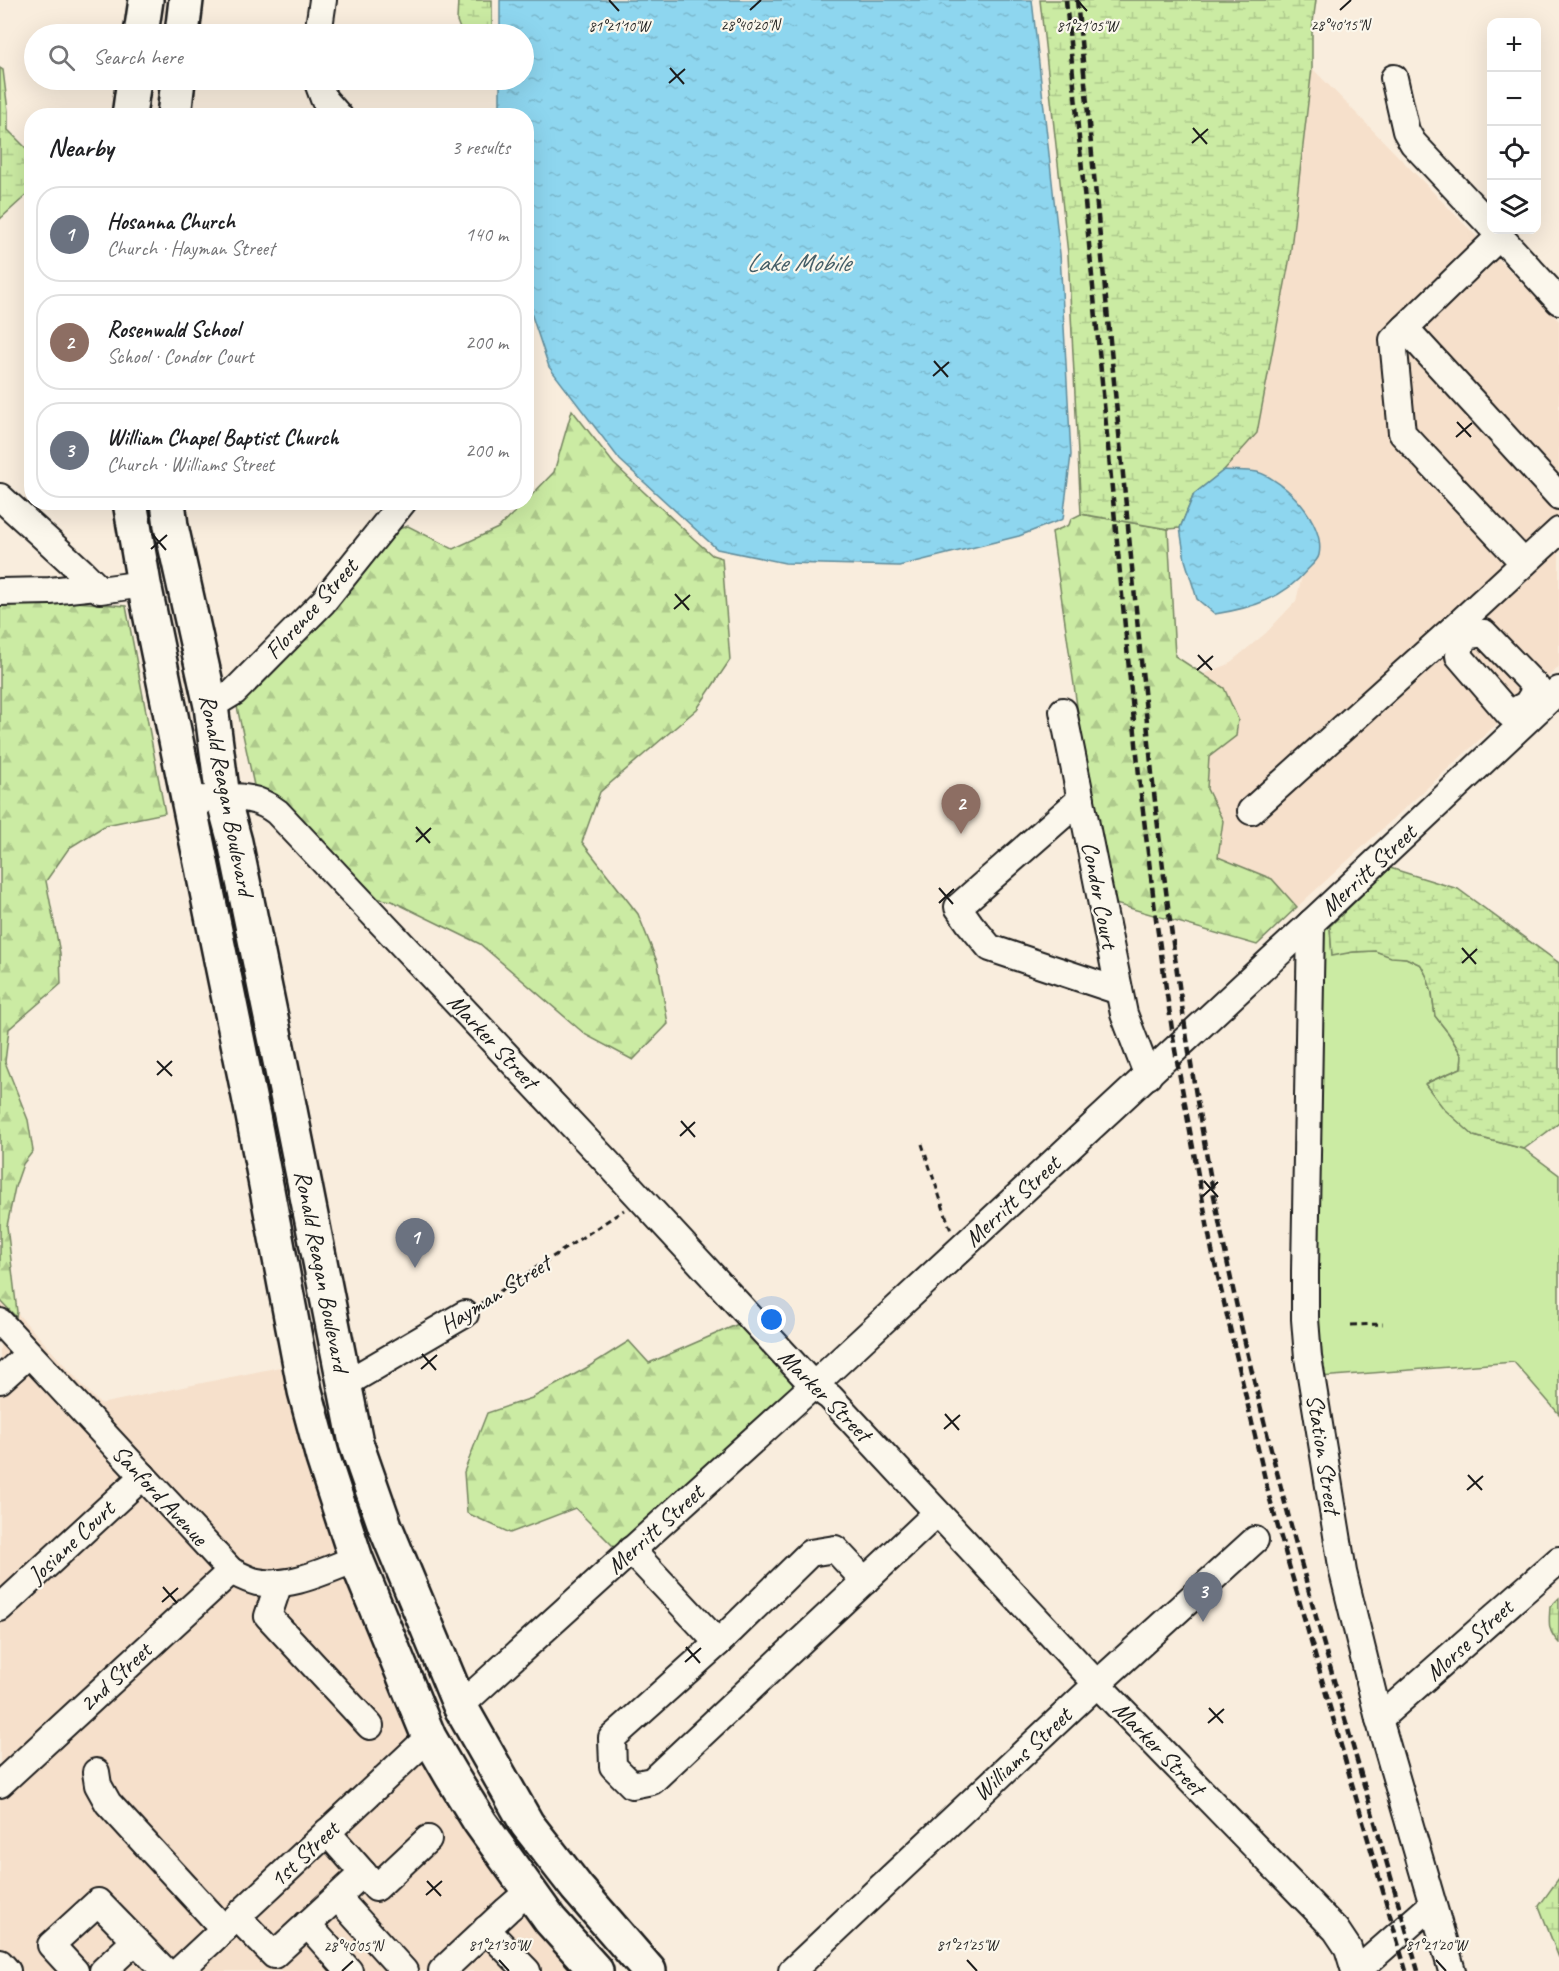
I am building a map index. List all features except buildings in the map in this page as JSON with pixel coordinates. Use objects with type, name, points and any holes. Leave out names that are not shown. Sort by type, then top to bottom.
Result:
[{"type":"main road","points":[[142,24],[146,0]]},
{"type":"main road","points":[[183,24],[186,0]]},
{"type":"main road","points":[[130,108],[133,90]]},
{"type":"main road","points":[[175,108],[176,90]]},
{"type":"main road","name":"Ronald Reagan Boulevard","points":[[131,510],[187,801],[253,1116],[305,1391],[323,1458],[356,1559],[429,1737],[480,1822],[529,1891],[550,1920],[596,1971]]},
{"type":"main road","name":"Ronald Reagan Boulevard","points":[[169,510],[211,706],[223,798],[238,854],[356,1443],[385,1526],[460,1706],[527,1824],[577,1888],[649,1971]]},
{"type":"main road","points":[[429,1737],[460,1706]]},
{"type":"street","points":[[319,24],[323,0]]},
{"type":"street","points":[[1394,78],[1406,131],[1413,142],[1487,222]]},
{"type":"street","points":[[321,90],[324,99],[332,108]]},
{"type":"street","points":[[1492,234],[1394,340],[1402,433],[1524,563]]},
{"type":"street","points":[[1498,234],[1559,301]]},
{"type":"street","points":[[1405,328],[1559,496]]},
{"type":"street","points":[[0,497],[100,590],[144,584]]},
{"type":"street","name":"Florence Street","points":[[211,706],[234,692],[322,602],[397,510]]},
{"type":"street","points":[[1251,811],[1458,632],[1524,563],[1559,531]]},
{"type":"street","points":[[0,592],[50,591],[96,586]]},
{"type":"street","points":[[1458,632],[1484,633],[1537,688],[1531,709],[1509,714],[1459,657],[1458,632]]},
{"type":"street","name":"Merritt Street","points":[[460,1706],[1148,1076],[1311,923],[1531,709],[1559,690]]},
{"type":"street","name":"Condor Court","points":[[1063,711],[1124,1014],[1148,1076]]},
{"type":"street","name":"Marker Street","points":[[187,801],[244,797],[266,804],[277,812],[813,1385],[830,1397],[1097,1684],[1336,1930],[1348,1948],[1356,1971]]},
{"type":"street","points":[[1081,799],[958,907],[990,948],[1119,991]]},
{"type":"street","name":"Station Street","points":[[1311,923],[1305,1248],[1305,1318],[1308,1357],[1343,1572],[1379,1719],[1452,1971]]},
{"type":"street","name":"Hayman Street","points":[[345,1384],[465,1314]]},
{"type":"street","name":"Sanford Avenue","points":[[0,1322],[231,1571],[254,1581],[279,1583],[319,1573],[356,1559]]},
{"type":"street","points":[[0,1380],[29,1354]]},
{"type":"street","name":"Josiane Court","points":[[0,1608],[143,1476]]},
{"type":"street","points":[[865,1581],[835,1550],[810,1553],[718,1643],[612,1738],[613,1766],[632,1785],[652,1781],[865,1581],[937,1513]]},
{"type":"street","name":"Williams Street","points":[[792,1971],[1097,1684],[1255,1540]]},
{"type":"street","points":[[631,1550],[718,1643]]},
{"type":"street","name":"Morse Street","points":[[1379,1719],[1559,1560]]},
{"type":"street","name":"2nd Street","points":[[0,1784],[231,1571]]},
{"type":"street","points":[[279,1583],[268,1616],[370,1726]]},
{"type":"street","name":"1st Street","points":[[180,1971],[429,1737]]},
{"type":"street","points":[[96,1772],[98,1785],[108,1803],[230,1923],[280,1963],[307,1924],[363,1874]]},
{"type":"street","points":[[327,1832],[376,1888],[428,1839]]},
{"type":"street","points":[[451,1968],[486,1929],[529,1891]]},
{"type":"street","points":[[337,1896],[404,1971]]},
{"type":"street","points":[[75,1971],[51,1945],[98,1902],[165,1971]]},
{"type":"street","points":[[1356,1971],[1432,1905]]},
{"type":"street","points":[[307,1924],[349,1971]]},
{"type":"street","points":[[486,1929],[527,1971]]},
{"type":"street","points":[[103,1971],[135,1941]]},
{"type":"street","points":[[0,1963],[7,1971]]},
{"type":"path","points":[[922,1144],[953,1237],[962,1247]]},
{"type":"path","name":"Hayman Street","points":[[465,1314],[641,1199]]},
{"type":"path","points":[[1352,1325],[1383,1324]]},
{"type":"shaded area","points":[[1312,68],[1559,321],[1559,667],[1297,907],[1272,879],[1218,858],[1223,821],[1207,788],[1209,757],[1236,736],[1204,674],[1227,665],[1266,633],[1296,601],[1302,576],[1319,556],[1319,539],[1314,524],[1290,492],[1238,471],[1224,470],[1257,433],[1290,257]]},
{"type":"shaded area","points":[[0,1300],[15,1316],[17,1313],[100,1404],[285,1366],[339,1555],[315,1564],[272,1574],[236,1563],[0,1309]]},
{"type":"shaded area","points":[[0,1335],[129,1474],[0,1594]]},
{"type":"shaded area","points":[[143,1489],[218,1570],[0,1770],[0,1621]]},
{"type":"shaded area","points":[[345,1574],[413,1738],[165,1971],[19,1971],[0,1950],[0,1797],[234,1582],[266,1592],[261,1622],[371,1739],[383,1727],[279,1614],[286,1593]]},
{"type":"shaded area","points":[[423,1756],[576,1971],[194,1971]]},
{"type":"green space","points":[[458,0],[492,0],[492,24],[458,24]]},
{"type":"green space","points":[[1040,0],[1316,0],[1312,30],[1312,68],[1290,257],[1257,433],[1224,470],[1194,494],[1180,528],[1168,529],[1081,514],[1068,254]]},
{"type":"green space","points":[[0,68],[3,70],[8,130],[24,146],[24,197],[0,219]]},
{"type":"green space","points":[[572,410],[614,464],[712,555],[722,558],[730,660],[697,709],[600,792],[582,842],[638,914],[658,964],[668,1024],[633,1060],[586,1035],[480,944],[392,901],[369,897],[255,790],[236,702],[392,531],[408,526],[453,549],[498,528],[517,510],[534,510],[534,493],[554,472]]},
{"type":"green space","points":[[1081,514],[1168,529],[1175,656],[1224,688],[1238,719],[1236,736],[1209,757],[1207,789],[1223,821],[1218,857],[1272,879],[1297,907],[1257,945],[1105,901],[1052,532],[1069,525],[1071,519]]},
{"type":"green space","points":[[63,601],[126,606],[165,813],[106,825],[69,848],[46,881],[60,953],[61,984],[9,1029],[5,1062],[28,1120],[33,1151],[23,1164],[15,1187],[7,1226],[16,1317],[0,1300],[0,603]]},
{"type":"green space","points":[[1390,868],[1458,889],[1559,963],[1559,1123],[1524,1149],[1474,1136],[1444,1109],[1425,1084],[1461,1068],[1462,1056],[1435,1016],[1432,993],[1421,965],[1406,958],[1391,957],[1375,951],[1332,956],[1330,926]]},
{"type":"green space","points":[[1330,926],[1332,955],[1375,951],[1406,958],[1421,965],[1432,993],[1435,1016],[1462,1056],[1461,1068],[1426,1083],[1474,1136],[1524,1149],[1559,1175],[1559,1414],[1514,1362],[1320,1377],[1314,1319],[1321,932]]},
{"type":"green space","points":[[743,1322],[794,1381],[794,1389],[617,1550],[575,1508],[510,1533],[467,1513],[464,1472],[487,1413],[532,1398],[629,1341],[649,1363]]},
{"type":"green space","points":[[1559,1598],[1559,1643],[1552,1634],[1549,1622],[1550,1607]]},
{"type":"green space","points":[[1559,1878],[1559,1958],[1539,1906]]},
{"type":"water","name":"Lake Mobile","points":[[500,0],[1032,0],[1060,254],[1071,455],[1063,519],[1019,536],[899,566],[785,563],[717,549],[620,460],[549,367],[534,322],[534,108],[500,108],[500,90],[534,90],[534,24],[500,24]]},
{"type":"water","points":[[1224,470],[1257,472],[1291,493],[1310,517],[1316,530],[1319,555],[1298,579],[1277,595],[1242,609],[1215,614],[1197,599],[1185,560],[1180,528],[1194,494]]},
{"type":"railway","points":[[1066,0],[1140,786],[1175,1050],[1212,1251],[1269,1496],[1406,1971]]},
{"type":"railway","points":[[1077,0],[1153,784],[1181,998],[1204,1140],[1231,1281],[1286,1507],[1418,1971]]},
{"type":"place","name":"Rosenwald School","points":[[961,834]]},
{"type":"place","name":"Hosanna Church","points":[[415,1268]]},
{"type":"place","name":"William Chapel Baptist Church","points":[[1203,1622]]}]
